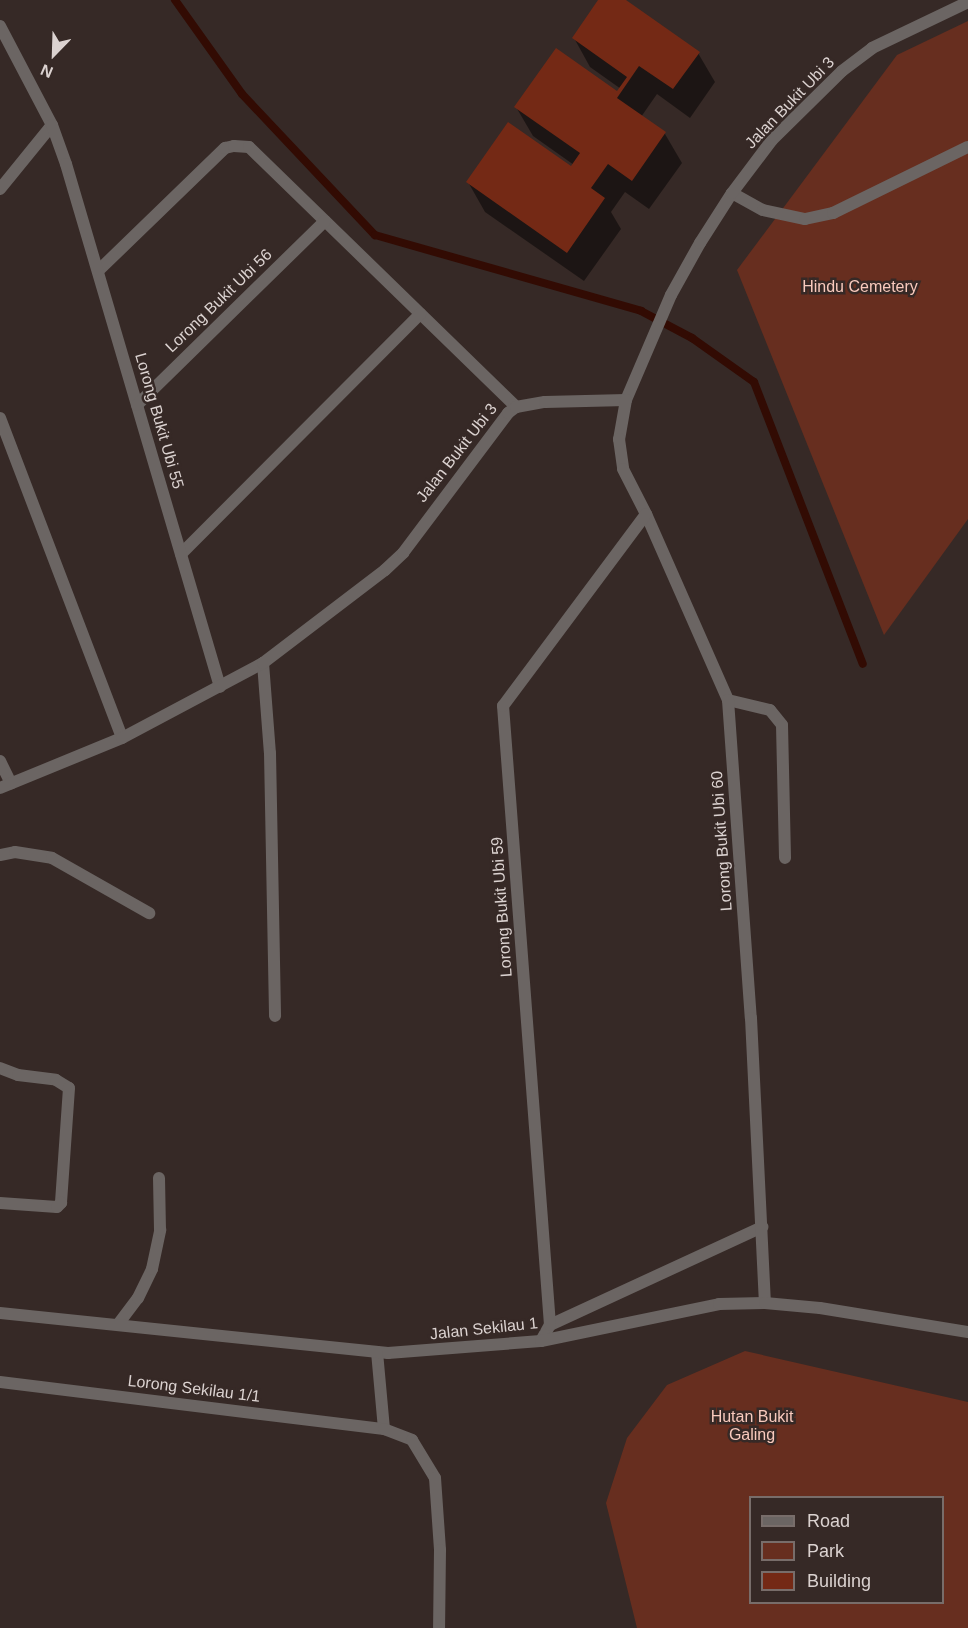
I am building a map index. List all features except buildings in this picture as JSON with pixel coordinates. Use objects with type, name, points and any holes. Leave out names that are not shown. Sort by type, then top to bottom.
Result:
[{"type":"street","name":"Jalan Bukit Ubi 3","points":[[5,786],[122,738],[263,663],[391,564],[508,413],[516,407],[545,402],[626,400],[671,295],[732,193],[772,140],[842,71],[872,48],[968,2]]},
{"type":"street","name":"Lorong Bukit Ubi 55","points":[[0,26],[52,125],[66,164],[220,687]]},
{"type":"street","points":[[0,189],[52,125]]},
{"type":"street","points":[[98,271],[225,148],[249,147],[516,407]]},
{"type":"street","points":[[732,193],[763,210],[805,219],[833,213],[968,147]]},
{"type":"street","name":"Lorong Bukit Ubi 56","points":[[137,405],[325,221]]},
{"type":"street","points":[[181,554],[420,314]]},
{"type":"street","name":"Lorong Bukit Ubi 60","points":[[626,400],[620,453],[623,469],[646,514],[728,700],[751,1018],[765,1303]]},
{"type":"street","points":[[0,418],[122,738]]},
{"type":"street","name":"Lorong Bukit Ubi 59","points":[[550,1325],[503,706],[646,514]]},
{"type":"street","points":[[263,663],[270,753],[275,1016]]},
{"type":"street","points":[[728,700],[770,710],[782,725],[785,858]]},
{"type":"street","points":[[0,761],[5,786]]},
{"type":"street","points":[[0,855],[15,852],[52,858],[149,913]]},
{"type":"street","points":[[0,1068],[18,1075],[56,1080],[69,1088],[61,1203],[57,1208],[0,1203]]},
{"type":"street","points":[[119,1323],[138,1298],[152,1269],[160,1230],[159,1178]]},
{"type":"street","points":[[541,1341],[550,1325],[762,1227]]},
{"type":"street","name":"Jalan Sekilau 1","points":[[0,1313],[119,1323],[377,1352],[406,1353],[541,1341],[693,1307],[765,1303],[820,1308],[968,1332]]},
{"type":"street","points":[[377,1352],[384,1429]]},
{"type":"street","name":"Lorong Sekilau 1/1","points":[[0,1382],[384,1429],[412,1440],[435,1478],[440,1550],[440,1628]]},
{"type":"green space","name":"Hindu Cemetery","points":[[968,21],[968,519],[884,635],[737,270],[897,55]]},
{"type":"green space","name":"Hutan Bukit Galing","points":[[745,1351],[968,1402],[968,1628],[637,1628],[606,1503],[627,1438],[667,1385]]},
{"type":"waterway","points":[[175,0],[242,94],[375,235],[641,311],[692,338],[754,382],[863,664]]}]
